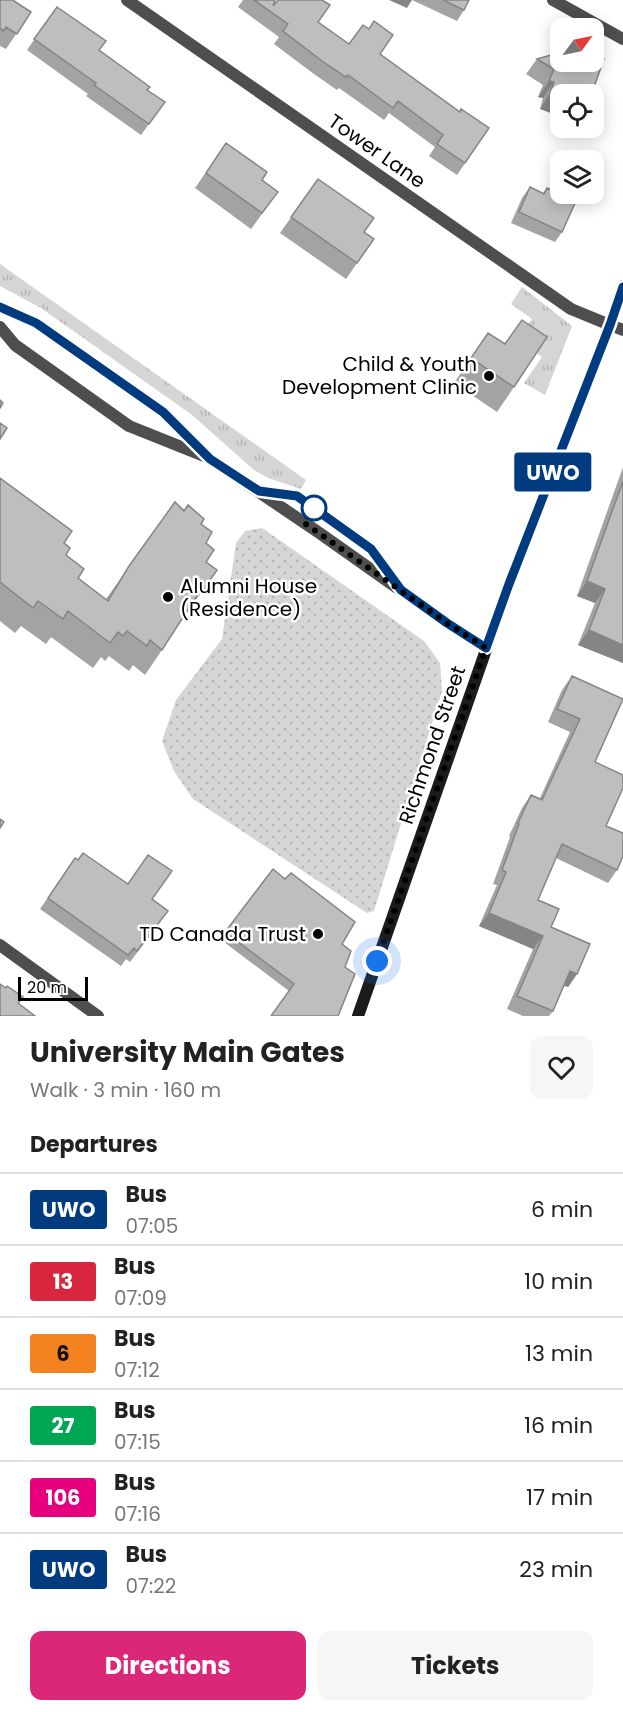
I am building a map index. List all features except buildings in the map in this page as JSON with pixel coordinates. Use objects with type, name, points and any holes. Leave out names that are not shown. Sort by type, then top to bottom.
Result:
[{"type":"main road","name":"Richmond Street","points":[[358,1016],[509,584],[623,286]]},
{"type":"street","name":"Tower Lane","points":[[127,0],[571,309],[623,330]]},
{"type":"street","points":[[553,0],[623,39]]},
{"type":"street","points":[[0,307],[36,323],[163,412],[210,459],[486,648]]},
{"type":"street","points":[[0,327],[15,345],[129,426],[210,459]]},
{"type":"street","points":[[0,945],[98,1016]]},
{"type":"green space","points":[[0,264],[306,480],[301,489],[268,478],[254,470],[192,415],[41,308],[0,286]]},
{"type":"green space","points":[[522,287],[572,326],[545,395],[524,383],[542,357],[517,341],[532,319],[511,304]]},
{"type":"green space","points":[[262,528],[424,641],[440,663],[442,691],[374,911],[367,913],[193,799],[174,771],[162,741],[176,700],[222,639],[236,543],[245,531]]},
{"type":"bus line","name":"UWO","points":[[0,307],[36,323],[163,412],[210,459],[259,491],[297,496],[371,549],[401,590],[486,648],[623,287]]},
{"type":"place","name":"Child & Youth Development Clinic","points":[[489,376]]},
{"type":"place","name":"Alumni House (Residence)","points":[[168,597]]},
{"type":"place","name":"TD Canada Trust","points":[[318,934]]},
{"type":"route","points":[[314,508],[303,522],[486,648],[377,961]]}]
